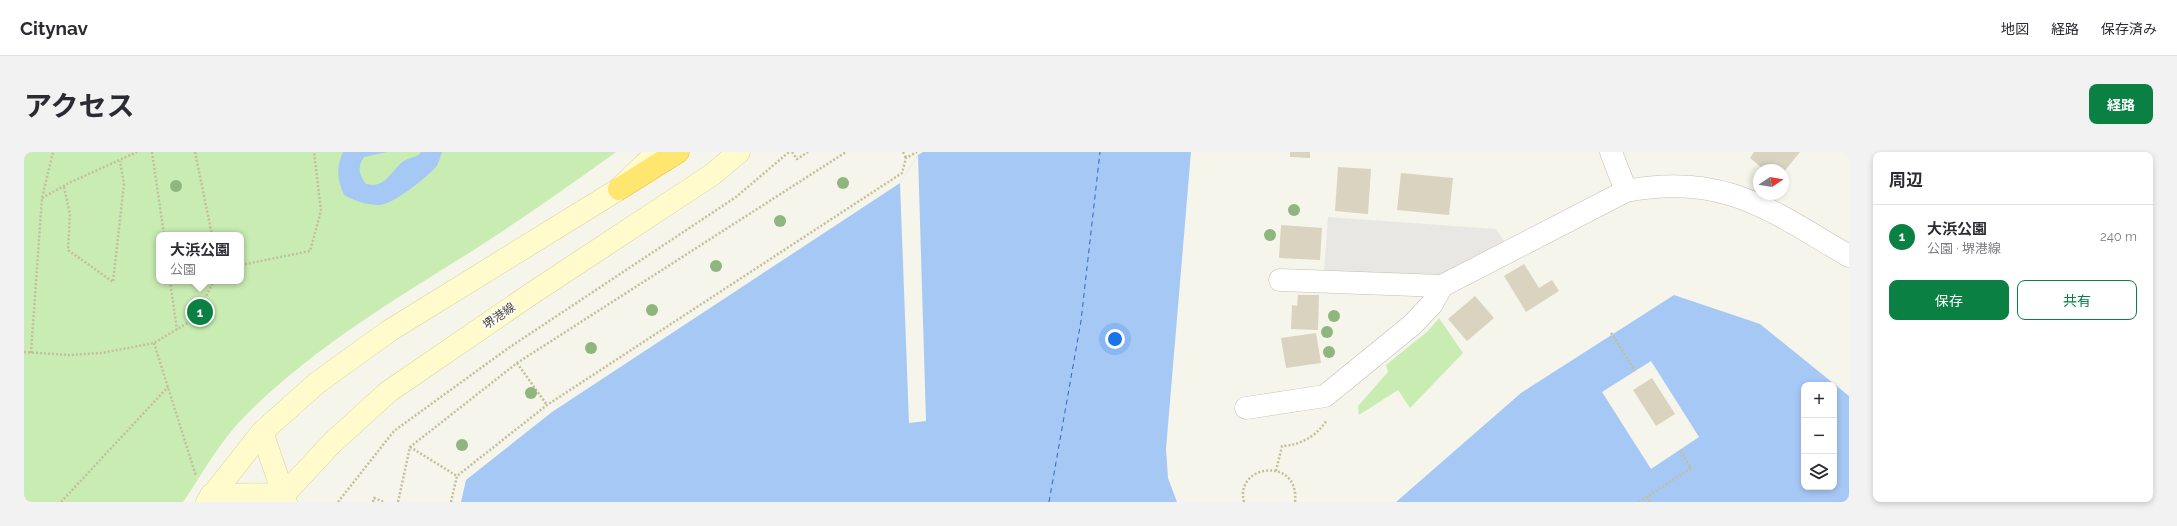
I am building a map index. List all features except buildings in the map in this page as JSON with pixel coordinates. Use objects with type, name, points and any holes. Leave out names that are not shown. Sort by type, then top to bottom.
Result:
[{"type":"highway","points":[[619,189],[678,152]]},
{"type":"main road","points":[[209,498],[262,432],[317,383],[389,331],[619,189],[657,152]]},
{"type":"main road","name":"堺港線","points":[[282,499],[332,443],[388,392],[528,296],[713,174],[740,152]]},
{"type":"main road","points":[[209,498],[282,499],[262,432]]},
{"type":"street","points":[[1611,152],[1626,191]]},
{"type":"street","points":[[1280,280],[1442,286],[1626,191],[1671,185],[1694,185],[1731,193],[1759,204],[1849,256]]},
{"type":"street","points":[[1246,408],[1325,396],[1412,325],[1432,304],[1442,286]]},
{"type":"path","points":[[31,353],[42,198],[53,152]]},
{"type":"path","points":[[42,198],[71,182],[137,152]]},
{"type":"path","points":[[152,152],[164,232]]},
{"type":"path","points":[[195,152],[211,232]]},
{"type":"path","points":[[244,265],[310,251],[321,211],[314,152]]},
{"type":"path","points":[[338,502],[394,432],[507,349],[736,197],[791,152],[797,159],[808,152]]},
{"type":"path","points":[[398,502],[410,447],[517,363],[846,152]]},
{"type":"path","points":[[902,152],[906,158]]},
{"type":"path","points":[[451,502],[457,476],[547,405],[902,173],[906,158],[917,152]]},
{"type":"path","points":[[64,187],[70,214],[68,250],[114,282],[124,184],[120,161]]},
{"type":"path","points":[[170,284],[178,330]]},
{"type":"path","points":[[24,352],[68,355],[102,353],[154,343],[178,330],[194,319],[212,284]]},
{"type":"path","points":[[1611,333],[1635,371]]},
{"type":"path","points":[[154,343],[194,473]]},
{"type":"path","points":[[517,363],[547,405]]},
{"type":"path","points":[[61,502],[168,387]]},
{"type":"path","points":[[1276,470],[1282,446],[1291,445],[1309,439],[1317,433],[1328,418]]},
{"type":"path","points":[[410,447],[457,476]]},
{"type":"path","points":[[1639,502],[1691,468],[1680,450]]},
{"type":"path","points":[[1244,502],[1244,490],[1253,476],[1260,471],[1276,470],[1290,479],[1296,494],[1295,502]]},
{"type":"path","points":[[1647,497],[1650,502]]},
{"type":"path","points":[[373,502],[374,498],[384,502]]},
{"type":"green space","points":[[24,152],[616,152],[506,229],[354,327],[298,368],[272,390],[229,434],[183,502],[24,502]]},
{"type":"green space","points":[[1439,318],[1463,353],[1410,408],[1398,390],[1359,415],[1358,406],[1388,372],[1386,365],[1428,331]]},
{"type":"shaded area","points":[[1328,217],[1496,229],[1505,242],[1436,276],[1324,271]]},
{"type":"water","points":[[343,152],[387,152],[364,157],[360,164],[362,177],[366,184],[373,185],[379,184],[388,178],[404,161],[418,155],[421,152],[442,152],[436,167],[425,177],[401,196],[385,204],[379,205],[361,202],[344,195],[338,174],[339,163]]},
{"type":"water","points":[[923,152],[1191,152],[1166,449],[1168,478],[1177,502],[461,502],[466,480],[552,412],[900,183],[918,155]]},
{"type":"water","points":[[1674,295],[1760,324],[1832,382],[1801,382],[1801,490],[1837,490],[1837,386],[1849,396],[1849,502],[1396,502],[1521,393]]},
{"type":"pier","points":[[918,155],[926,421],[909,423],[900,183]]},
{"type":"pier","points":[[1651,361],[1699,437],[1651,469],[1602,392]]},
{"type":"ferry route","points":[[1049,502],[1081,321],[1100,152]]},
{"type":"place","name":"大浜公園","points":[[200,312]]}]
